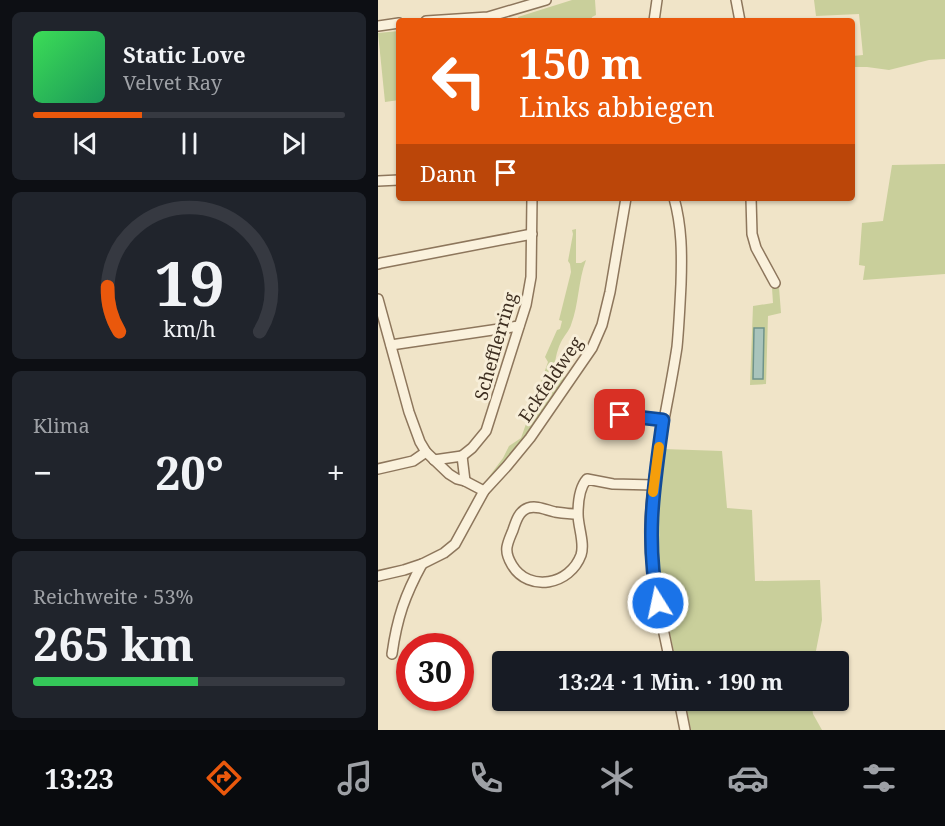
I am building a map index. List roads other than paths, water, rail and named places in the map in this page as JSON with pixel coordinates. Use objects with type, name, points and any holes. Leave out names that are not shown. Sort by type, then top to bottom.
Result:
[{"type":"street","points":[[472,18],[488,17],[546,0]]},
{"type":"street","points":[[654,18],[657,0]]},
{"type":"street","points":[[736,0],[739,18]]},
{"type":"street","points":[[378,26],[396,23]]},
{"type":"street","points":[[378,181],[396,180]]},
{"type":"street","name":"Schefflerring","points":[[462,456],[486,431],[525,305],[531,277],[532,201]]},
{"type":"street","name":"Eckfeldweg","points":[[378,576],[422,564],[444,553],[455,544],[484,491],[530,438],[592,348],[610,292],[625,201]]},
{"type":"street","points":[[668,651],[652,565],[651,526],[663,420],[680,322],[682,241],[680,218],[675,201]]},
{"type":"street","points":[[751,201],[752,234],[756,248],[775,283]]},
{"type":"street","points":[[378,264],[532,234]]},
{"type":"street","points":[[378,299],[420,442],[426,452],[449,474],[484,491]]},
{"type":"street","points":[[391,345],[519,326]]},
{"type":"street","points":[[620,415],[663,420]]},
{"type":"street","points":[[378,469],[413,461],[426,452]]},
{"type":"street","points":[[434,460],[462,456],[465,481]]},
{"type":"street","points":[[578,514],[537,507],[521,511],[513,527],[507,548],[510,562],[516,571],[527,579],[547,583],[561,579],[572,571],[582,550],[578,514],[580,494],[586,479],[613,484],[654,485]]},
{"type":"street","points":[[392,654],[401,610],[409,588],[422,564]]},
{"type":"street","points":[[681,711],[685,730]]},
{"type":"water","points":[[754,328],[764,328],[763,379],[753,379]]}]
